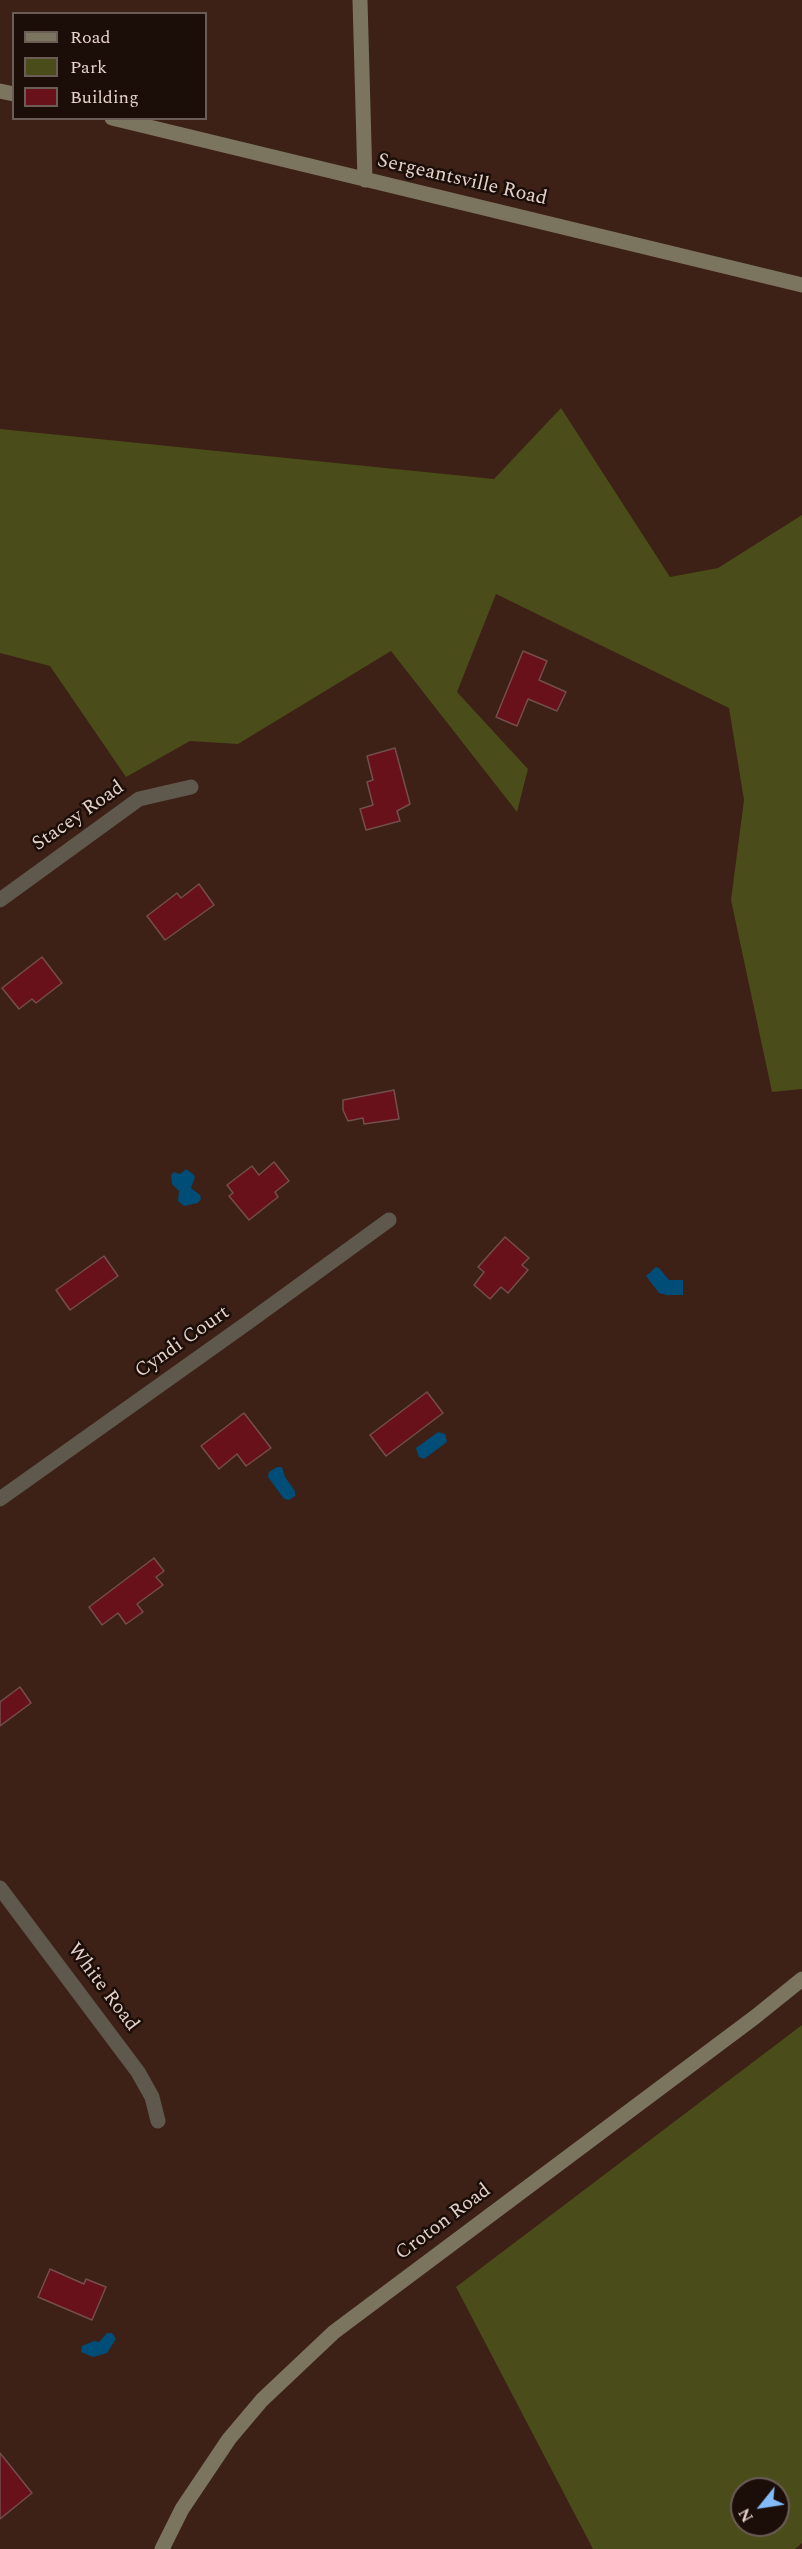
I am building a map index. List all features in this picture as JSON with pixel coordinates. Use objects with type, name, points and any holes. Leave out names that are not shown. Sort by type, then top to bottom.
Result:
[{"type":"main road","points":[[360,0],[365,180]]},
{"type":"main road","name":"Sergeantsville Road","points":[[119,120],[802,285]]},
{"type":"main road","name":"Croton Road","points":[[162,2549],[182,2509],[229,2439],[262,2400],[334,2332],[755,2017],[802,1979]]},
{"type":"street","name":"Stacey Road","points":[[0,900],[139,799],[191,787]]},
{"type":"street","name":"Cyndi Court","points":[[0,1499],[389,1220]]},
{"type":"street","name":"White Road","points":[[0,1888],[138,2072],[152,2097],[158,2121]]},
{"type":"green space","points":[[561,408],[670,577],[718,568],[802,515],[802,1089],[772,1092],[731,900],[744,800],[729,708],[496,594],[457,692],[528,769],[517,812],[391,651],[238,744],[190,741],[126,777],[50,666],[0,653],[0,429],[494,479]]},
{"type":"green space","points":[[802,2025],[802,2543],[795,2549],[593,2549],[456,2287]]},
{"type":"water","points":[[186,1169],[195,1177],[191,1188],[200,1195],[201,1199],[198,1203],[184,1206],[178,1201],[179,1191],[172,1184],[171,1175],[174,1172],[180,1174]]},
{"type":"water","points":[[656,1267],[669,1280],[683,1280],[683,1295],[659,1293],[646,1276]]},
{"type":"water","points":[[438,1432],[445,1434],[447,1442],[424,1459],[419,1457],[416,1448]]},
{"type":"water","points":[[282,1467],[285,1477],[295,1491],[295,1496],[289,1500],[284,1499],[268,1477],[269,1472]]},
{"type":"water","points":[[107,2333],[112,2333],[116,2339],[107,2353],[93,2357],[81,2352],[82,2346],[94,2341],[99,2342]]},
{"type":"building","points":[[523,651],[547,661],[539,680],[566,692],[557,711],[528,699],[517,726],[496,717]]},
{"type":"building","points":[[395,748],[410,804],[397,811],[400,821],[366,830],[360,809],[373,805],[367,782],[373,780],[367,756]]},
{"type":"building","points":[[199,884],[214,905],[165,940],[147,916],[177,893],[181,898]]},
{"type":"building","points":[[42,957],[62,983],[36,1003],[32,999],[19,1009],[2,988]]},
{"type":"building","points":[[394,1090],[399,1119],[364,1124],[363,1118],[348,1121],[343,1110],[343,1100]]},
{"type":"building","points":[[274,1162],[289,1181],[275,1192],[278,1197],[249,1220],[229,1196],[233,1193],[227,1185],[252,1166],[259,1175]]},
{"type":"building","points":[[505,1237],[529,1258],[522,1265],[528,1270],[508,1293],[501,1287],[490,1299],[474,1285],[484,1272],[478,1267]]},
{"type":"building","points":[[104,1256],[118,1276],[70,1310],[56,1290]]},
{"type":"building","points":[[427,1392],[443,1413],[386,1456],[370,1435]]},
{"type":"building","points":[[244,1413],[271,1448],[246,1466],[237,1454],[219,1469],[201,1446]]},
{"type":"building","points":[[154,1558],[164,1571],[156,1577],[163,1585],[137,1604],[143,1612],[126,1624],[118,1613],[102,1625],[89,1607]]},
{"type":"building","points":[[20,1687],[31,1703],[0,1726],[0,1702]]},
{"type":"building","points":[[50,2269],[84,2284],[86,2279],[106,2287],[92,2320],[38,2297]]},
{"type":"building","points":[[0,2453],[32,2493],[0,2519]]}]
